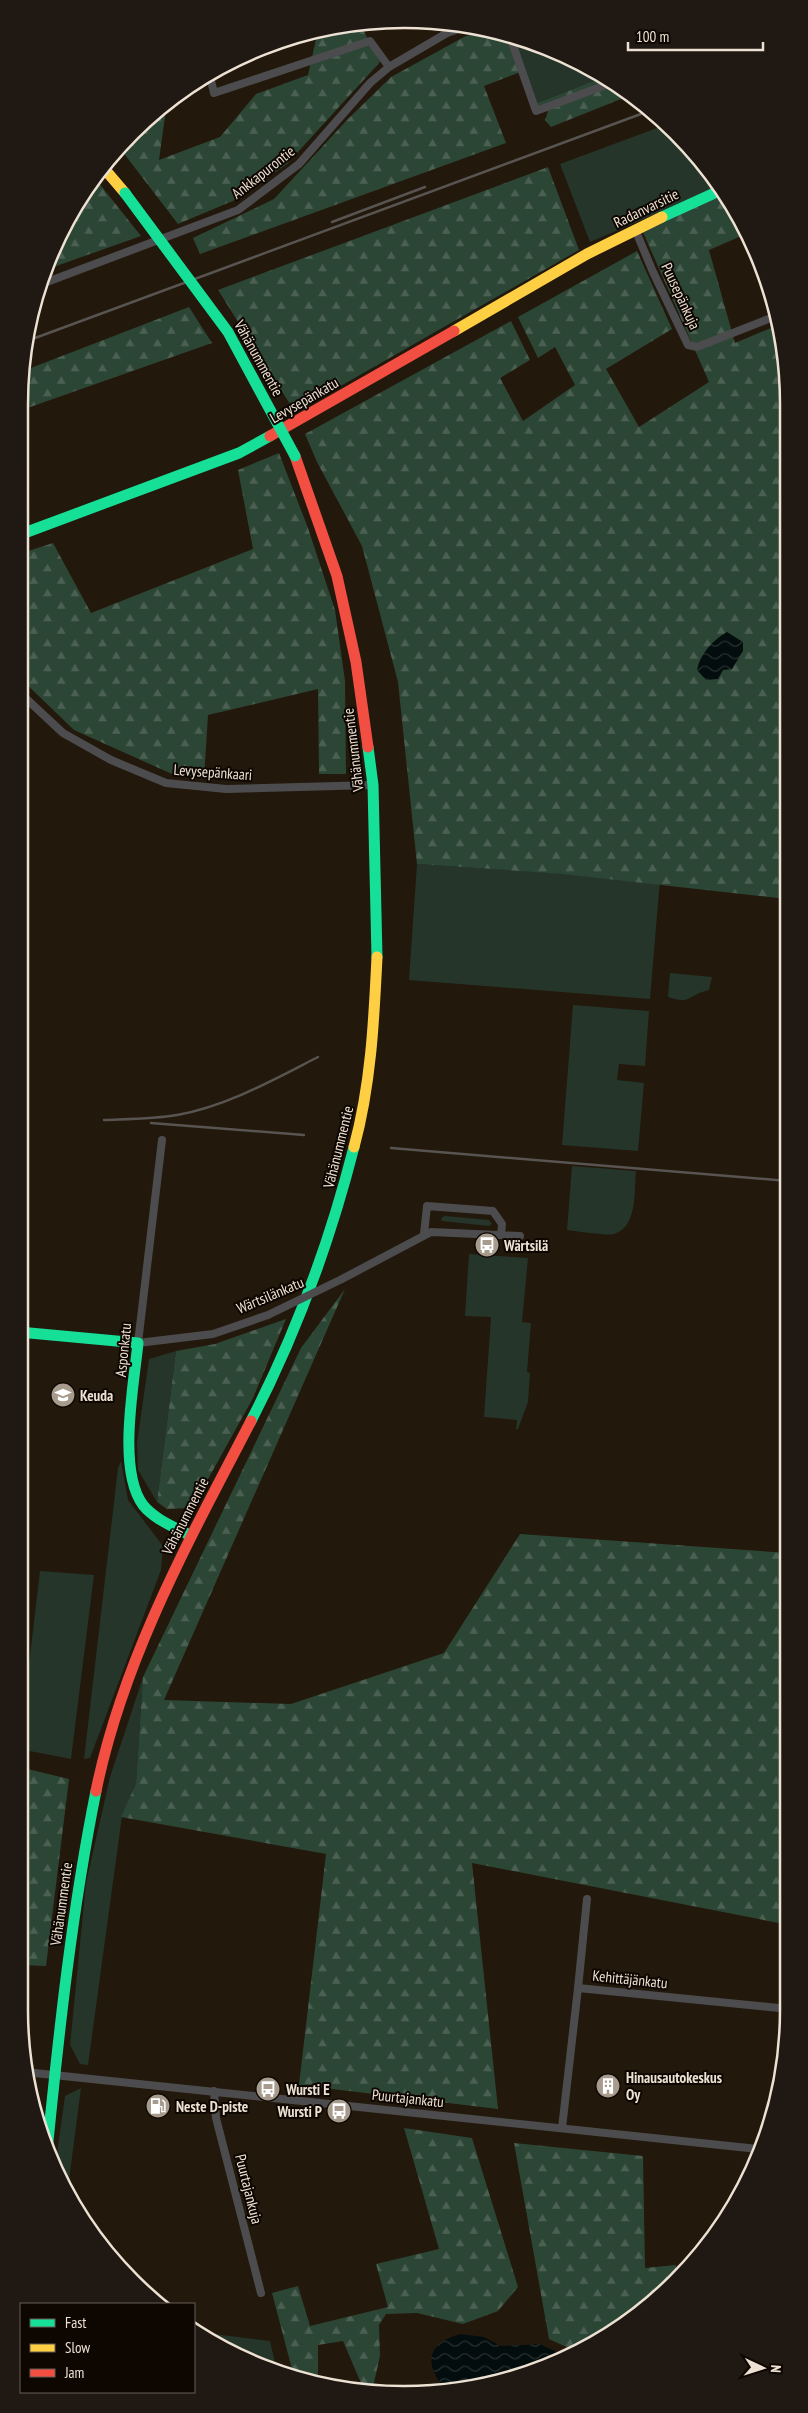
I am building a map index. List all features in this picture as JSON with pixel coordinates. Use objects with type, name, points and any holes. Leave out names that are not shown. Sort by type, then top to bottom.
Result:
[{"type":"main road","name":"Vähänummentie","points":[[48,2132],[72,1926],[85,1845],[106,1748],[118,1707],[147,1630],[191,1536],[262,1399],[314,1277],[337,1213],[364,1114],[374,1027],[378,943],[373,785],[356,662],[337,576],[294,456],[228,332],[173,255],[107,172]]},
{"type":"main road","name":"Radanvarsitie","points":[[587,254],[715,193]]},
{"type":"main road","name":"Levysepänkatu","points":[[28,532],[239,453],[294,424],[587,254]]},
{"type":"main road","name":"Wärtsilänkatu","points":[[28,1333],[138,1343]]},
{"type":"main road","name":"Asponkatu","points":[[138,1343],[129,1443],[130,1472],[139,1499],[156,1518],[191,1536]]},
{"type":"street","name":"Ankkapurontie","points":[[47,282],[238,210],[299,164],[370,83],[389,67],[452,31]]},
{"type":"street","points":[[211,81],[214,92],[370,41],[389,67]]},
{"type":"street","points":[[512,43],[536,111],[604,86]]},
{"type":"street","name":"Puusepänkuja","points":[[636,229],[653,272],[688,345],[697,346],[770,318]]},
{"type":"street","name":"Levysepänkaari","points":[[28,700],[63,733],[111,760],[166,783],[226,789],[373,785]]},
{"type":"street","name":"Asponkatu","points":[[138,1343],[162,1140]]},
{"type":"street","points":[[424,1234],[427,1206],[493,1211],[502,1224],[501,1235]]},
{"type":"street","name":"Wärtsilänkatu","points":[[138,1343],[214,1334],[268,1315],[342,1279],[424,1234],[440,1232],[520,1236]]},
{"type":"street","points":[[578,1988],[587,1899]]},
{"type":"street","name":"Kehittäjänkatu","points":[[562,2128],[578,1988],[780,2008]]},
{"type":"street","name":"Puurtajankatu","points":[[33,2073],[754,2149]]},
{"type":"street","name":"Puurtajankuja","points":[[214,2091],[216,2118],[261,2293]]},
{"type":"green space","points":[[363,30],[380,62],[287,164],[235,200],[178,224],[124,153],[165,113],[159,160],[220,137],[256,94],[308,75],[316,38],[331,35]]},
{"type":"green space","points":[[472,34],[518,45],[537,103],[596,80],[623,98],[551,127],[545,120],[548,111],[537,109],[523,71],[484,86],[506,143],[200,254],[193,238],[274,199],[348,119],[391,77]]},
{"type":"green space","points":[[518,45],[571,66],[596,80],[537,103]]},
{"type":"green space","points":[[659,127],[687,156],[713,190],[590,242],[560,164]]},
{"type":"green space","points":[[548,167],[579,250],[295,412],[218,290]]},
{"type":"green space","points":[[99,183],[141,236],[53,267],[66,237]]},
{"type":"green space","points":[[718,197],[741,236],[709,250],[735,343],[772,327],[773,331],[780,379],[780,898],[563,874],[417,864],[398,682],[362,546],[317,462],[305,434],[511,321],[530,360],[500,378],[523,421],[575,385],[555,347],[538,358],[518,317],[637,251],[672,329],[606,369],[639,427],[709,382],[642,230]]},
{"type":"green space","points":[[189,307],[212,343],[28,408],[29,369]]},
{"type":"green space","points":[[279,453],[308,528],[335,610],[345,681],[346,774],[319,774],[318,689],[208,715],[204,778],[172,774],[74,730],[28,686],[28,551],[53,543],[91,613],[253,549],[238,470]]},
{"type":"green space","points":[[417,864],[660,880],[650,999],[409,980]]},
{"type":"green space","points":[[670,973],[712,977],[709,990],[686,1000],[668,997]]},
{"type":"green space","points":[[573,1005],[649,1011],[645,1066],[619,1064],[617,1080],[644,1083],[638,1151],[562,1145]]},
{"type":"green space","points":[[572,1166],[636,1171],[631,1216],[622,1230],[614,1234],[598,1234],[567,1230]]},
{"type":"green space","points":[[445,1216],[489,1220],[492,1224],[489,1226],[442,1221],[441,1218]]},
{"type":"green space","points":[[469,1254],[528,1258],[522,1322],[531,1323],[527,1372],[530,1373],[528,1402],[518,1429],[516,1429],[517,1420],[484,1417],[491,1317],[465,1316]]},
{"type":"green space","points":[[345,1289],[164,1700],[291,1704],[444,1653],[520,1534],[780,1552],[780,1923],[472,1863],[498,2109],[299,2085],[326,1854],[121,1817],[136,1784],[143,1677],[301,1348]]},
{"type":"green space","points":[[286,1319],[253,1398],[192,1508],[167,1509],[157,1502],[176,1351],[215,1344]]},
{"type":"green space","points":[[176,1351],[157,1502],[138,1470],[137,1443],[149,1359]]},
{"type":"green space","points":[[121,1461],[128,1500],[163,1546],[161,1570],[90,1758],[84,1759],[118,1468]]},
{"type":"green space","points":[[40,1571],[94,1575],[71,1759],[28,1751],[28,1673]]},
{"type":"green space","points":[[143,1677],[136,1785],[122,1816],[88,2065],[80,2064],[70,2045],[86,1883],[110,1777]]},
{"type":"green space","points":[[28,1769],[69,1779],[46,1966],[28,1965]]},
{"type":"green space","points":[[81,2088],[69,2181],[57,2155],[65,2096]]},
{"type":"green space","points":[[404,2128],[472,2138],[518,2287],[498,2311],[463,2324],[417,2313],[386,2314],[379,2325],[380,2356],[374,2384],[361,2383],[343,2341],[318,2345],[318,2375],[292,2369],[272,2293],[298,2286],[310,2326],[388,2307],[376,2264],[439,2249]]},
{"type":"green space","points":[[514,2143],[643,2156],[645,2268],[676,2265],[676,2269],[633,2308],[571,2347],[569,2348],[549,2339]]},
{"type":"green space","points":[[214,2334],[270,2341],[275,2363],[237,2347]]},
{"type":"water","points":[[727,632],[743,642],[743,651],[732,669],[723,670],[718,679],[706,680],[697,670],[701,658],[712,643]]},
{"type":"water","points":[[460,2334],[484,2337],[501,2346],[539,2344],[557,2353],[501,2373],[441,2384],[433,2370],[432,2355],[435,2348],[449,2338]]},
{"type":"railway","points":[[34,339],[643,113]]},
{"type":"railway","points":[[332,222],[425,187]]},
{"type":"railway","points":[[104,1120],[141,1119],[196,1111],[232,1099],[318,1057]]},
{"type":"railway","points":[[151,1123],[304,1135]]},
{"type":"railway","points":[[391,1148],[780,1180]]},
{"type":"traffic: fast","points":[[125,193],[228,332],[295,456]]},
{"type":"traffic: fast","points":[[662,217],[715,193]]},
{"type":"traffic: fast","points":[[28,532],[239,453],[270,436]]},
{"type":"traffic: fast","points":[[368,747],[373,785],[377,957]]},
{"type":"traffic: fast","points":[[251,1421],[283,1355],[310,1287],[323,1252],[354,1147]]},
{"type":"traffic: fast","points":[[28,1333],[138,1343],[129,1426],[131,1471],[135,1490],[143,1505],[153,1515],[191,1536]]},
{"type":"traffic: fast","points":[[49,2134],[61,2016],[73,1926],[96,1791]]},
{"type":"traffic: slow","points":[[107,172],[125,193]]},
{"type":"traffic: slow","points":[[454,331],[587,254],[662,217]]},
{"type":"traffic: slow","points":[[354,1147],[368,1076],[377,957]]},
{"type":"traffic: jam","points":[[270,436],[454,331]]},
{"type":"traffic: jam","points":[[295,456],[337,576],[356,662],[368,747]]},
{"type":"traffic: jam","points":[[96,1791],[108,1742],[123,1694],[160,1601],[204,1510],[251,1421]]},
{"type":"place","name":"Wärtsilä","points":[[487,1245]]},
{"type":"place","name":"Keuda","points":[[63,1395]]},
{"type":"place","name":"Hinausautokeskus Oy","points":[[608,2086]]},
{"type":"place","name":"Wursti E","points":[[268,2089]]},
{"type":"place","name":"Neste D-piste","points":[[158,2106]]},
{"type":"place","name":"Wursti P","points":[[339,2111]]}]
